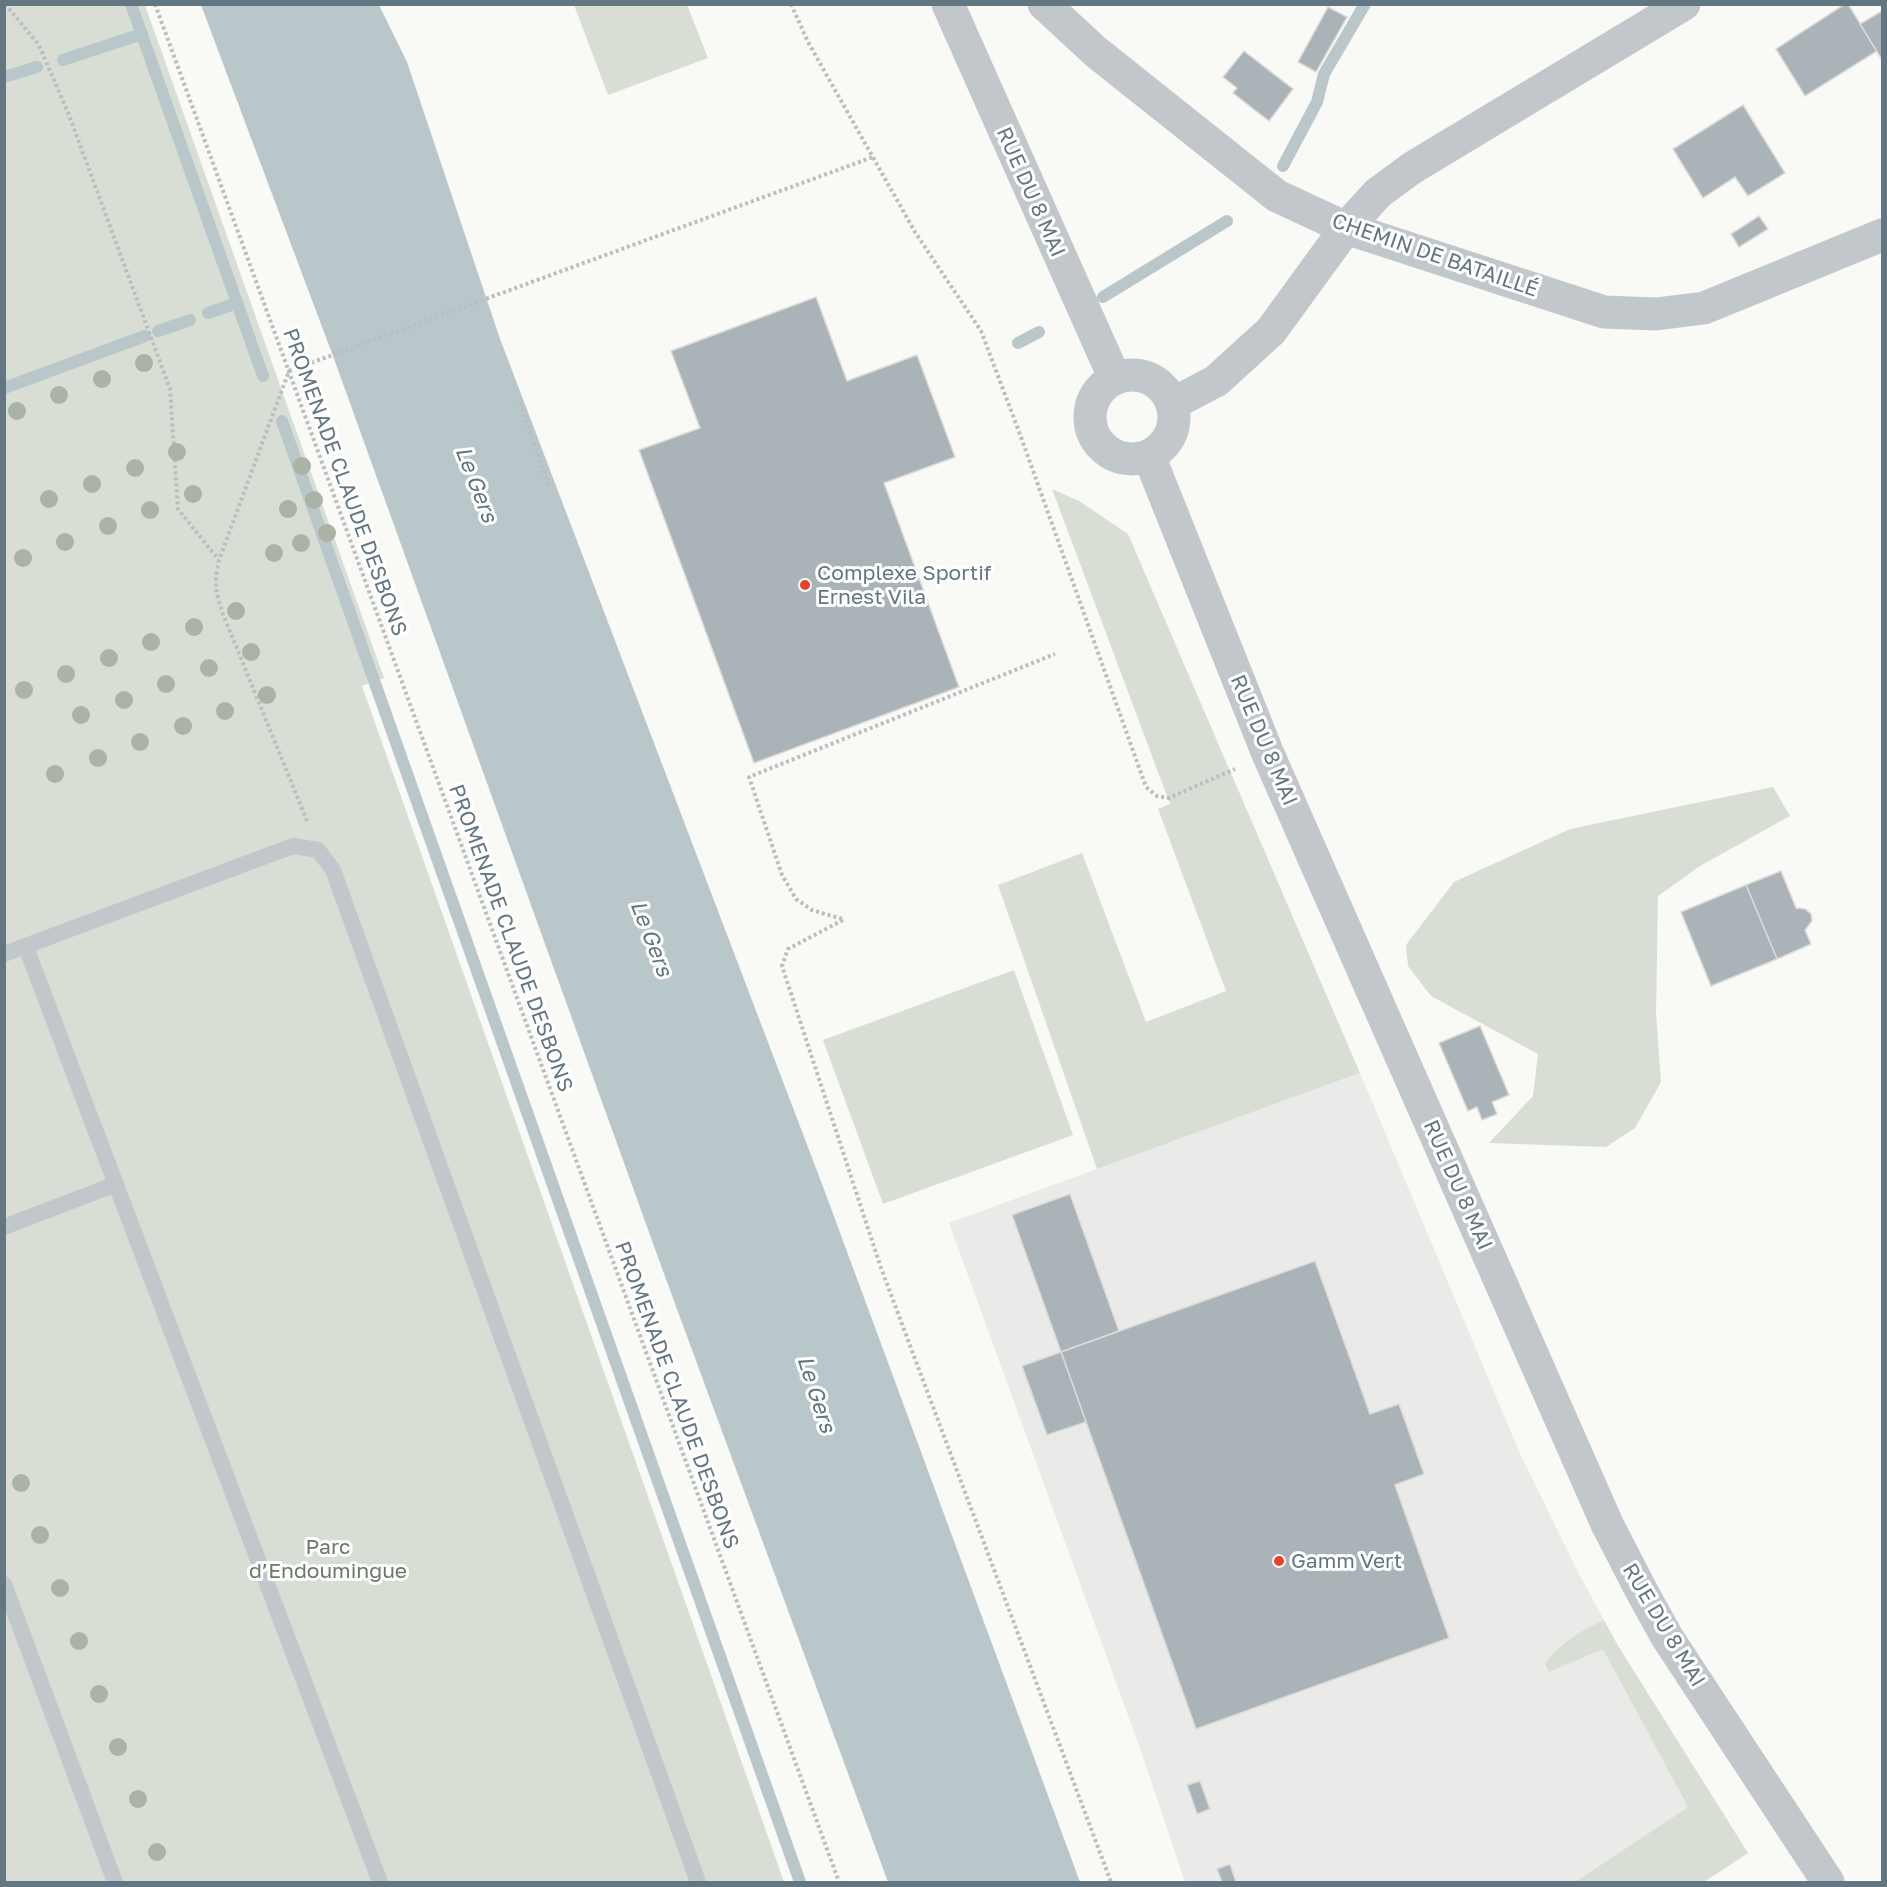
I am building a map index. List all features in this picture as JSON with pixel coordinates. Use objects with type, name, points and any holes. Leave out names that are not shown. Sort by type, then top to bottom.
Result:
[{"type":"street","name":"RUE DU 8 MAI","points":[[948,4],[1114,379]]},
{"type":"street","name":"CHEMIN DE BATAILLÉ","points":[[1044,4],[1096,52],[1277,196],[1346,228],[1604,312],[1656,314],[1704,308],[1882,235]]},
{"type":"street","points":[[1172,404],[1216,381],[1271,331],[1346,228],[1378,193],[1412,168],[1684,4]]},
{"type":"street","points":[[1126,375],[1149,378],[1167,393],[1172,404],[1173,429],[1167,440],[1149,456],[1136,459],[1122,459],[1110,454],[1100,446],[1089,422],[1090,409],[1095,396],[1114,379],[1126,375]]},
{"type":"street","name":"RUE DU 8 MAI","points":[[1149,456],[1268,754],[1607,1524],[1667,1637],[1828,1882]]},
{"type":"lane","points":[[4,954],[293,846],[318,850],[333,870],[698,1882]]},
{"type":"lane","points":[[26,947],[380,1882]]},
{"type":"lane","points":[[4,1227],[116,1184]]},
{"type":"lane","points":[[4,1584],[115,1882]]},
{"type":"path","points":[[5,4],[39,45],[69,116],[170,389],[178,509],[219,560]]},
{"type":"path","name":"PROMENADE CLAUDE DESBONS","points":[[155,4],[839,1882]]},
{"type":"path","points":[[791,4],[808,42],[915,232],[981,331],[1146,787],[1157,796],[1169,798],[1268,754]]},
{"type":"path","points":[[318,850],[215,590],[215,576],[219,560],[289,371],[873,157]]},
{"type":"path","points":[[520,403],[549,486]]},
{"type":"path","points":[[1055,654],[748,777],[782,875],[796,899],[812,910],[843,920],[788,949],[782,966],[880,1268],[1111,1882]]},
{"type":"shaded area","points":[[1360,1073],[1521,1456],[1604,1620],[1561,1645],[1549,1672],[1603,1648],[1688,1807],[1575,1882],[1185,1882],[1142,1754],[949,1223]]},
{"type":"green space","name":"Parc d’Endoumingue","points":[[5,5],[145,5],[384,678],[362,686],[784,1882],[5,1882]]},
{"type":"green space","points":[[574,5],[687,5],[708,58],[608,95]]},
{"type":"green space","points":[[1052,489],[1079,501],[1128,534],[1360,1073],[1097,1169],[998,885],[1082,853],[1146,1022],[1226,991],[1158,809],[1170,804]]},
{"type":"green space","points":[[1773,787],[1790,816],[1700,866],[1658,896],[1656,1014],[1661,1082],[1635,1128],[1606,1147],[1489,1143],[1533,1096],[1538,1054],[1431,996],[1408,966],[1406,945],[1454,882],[1570,829]]},
{"type":"green space","points":[[1014,970],[1073,1135],[883,1204],[823,1040]]},
{"type":"green space","points":[[1604,1620],[1748,1853],[1704,1882],[1575,1882],[1688,1807],[1603,1649],[1549,1672],[1545,1664],[1572,1638]]},
{"type":"water","name":"Le Gers","points":[[201,5],[379,5],[407,62],[499,336],[822,1184],[1080,1882],[888,1882],[663,1271],[333,356]]},
{"type":"building","points":[[1848,4],[1877,51],[1805,96],[1776,49]]},
{"type":"building","points":[[1328,7],[1347,17],[1316,72],[1298,62]]},
{"type":"building","points":[[1882,11],[1882,60],[1860,24]]},
{"type":"building","points":[[1244,51],[1293,89],[1269,121],[1233,93],[1237,88],[1223,77]]},
{"type":"building","points":[[1743,105],[1785,173],[1748,196],[1735,177],[1703,198],[1673,149]]},
{"type":"building","points":[[1759,216],[1768,229],[1739,247],[1731,234]]},
{"type":"building","name":"Complexe Sportif Ernest Vila","points":[[816,297],[847,381],[917,355],[955,457],[884,483],[959,687],[754,763],[639,450],[700,428],[671,351]]},
{"type":"building","points":[[1781,871],[1796,908],[1805,909],[1811,914],[1812,921],[1805,930],[1811,944],[1777,959],[1746,885]]},
{"type":"building","points":[[1746,885],[1777,959],[1711,986],[1681,912]]},
{"type":"building","points":[[1480,1026],[1509,1095],[1492,1102],[1497,1114],[1482,1120],[1477,1107],[1468,1111],[1439,1043]]},
{"type":"building","points":[[1070,1194],[1119,1331],[1061,1352],[1012,1215]]},
{"type":"building","name":"Gamm Vert","points":[[1315,1261],[1370,1414],[1399,1404],[1424,1474],[1395,1485],[1449,1638],[1196,1729],[1061,1352]]},
{"type":"building","points":[[1061,1352],[1086,1422],[1047,1435],[1022,1366]]},
{"type":"building","points":[[1200,1781],[1210,1809],[1197,1814],[1187,1785]]},
{"type":"building","points":[[1230,1864],[1236,1882],[1222,1882],[1217,1869]]},
{"type":"waterway","points":[[131,4],[263,376]]},
{"type":"waterway","points":[[1283,166],[1317,102],[1324,74],[1365,4]]},
{"type":"waterway","points":[[63,60],[142,34]]},
{"type":"waterway","points":[[4,77],[37,67]]},
{"type":"waterway","points":[[1103,297],[1227,221]]},
{"type":"waterway","points":[[208,313],[237,303]]},
{"type":"waterway","points":[[158,331],[190,320]]},
{"type":"waterway","points":[[1018,343],[1039,332]]},
{"type":"waterway","points":[[4,388],[145,336]]},
{"type":"waterway","points":[[282,421],[800,1882]]},
{"type":"place","name":"Complexe Sportif Ernest Vila","points":[[805,585]]},
{"type":"place","name":"Gamm Vert","points":[[1279,1561]]}]
